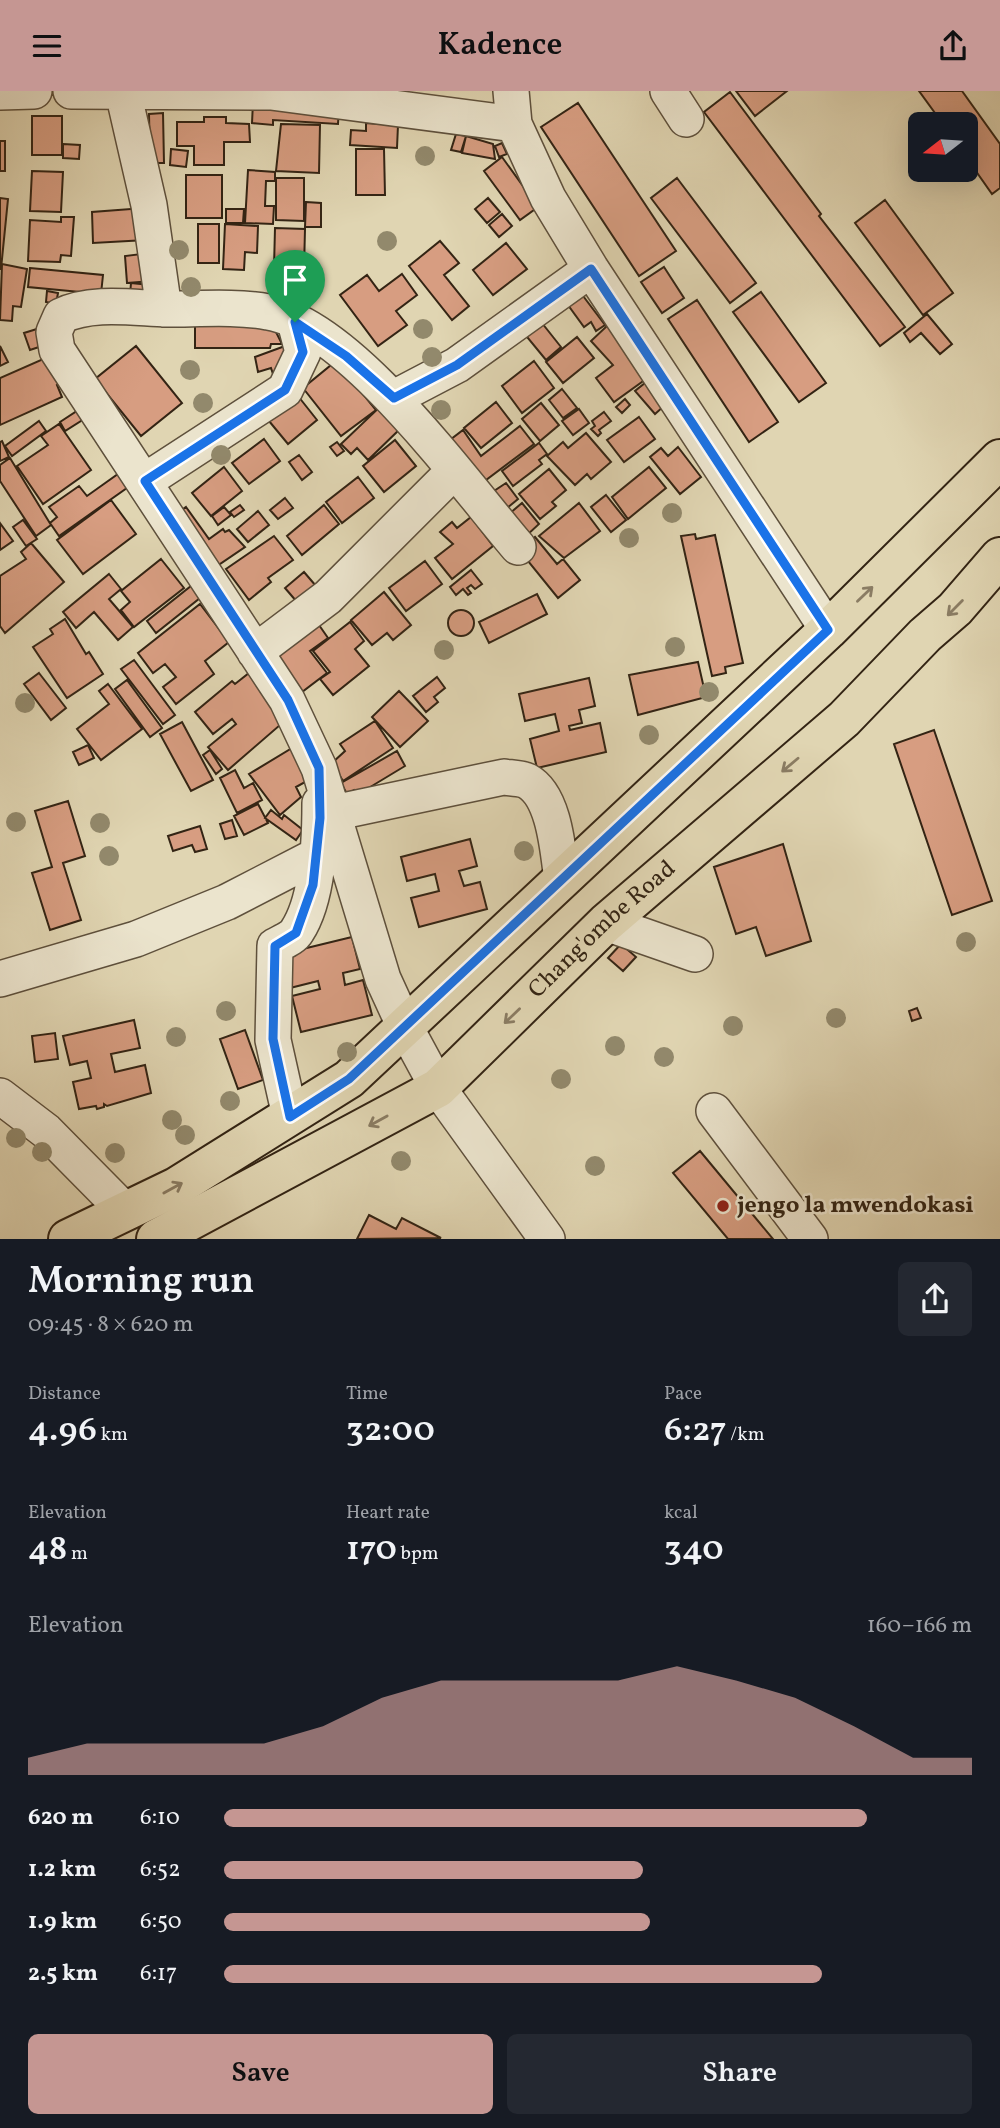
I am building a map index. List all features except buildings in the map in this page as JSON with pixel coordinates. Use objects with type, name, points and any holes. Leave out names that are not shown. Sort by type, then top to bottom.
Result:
[{"type":"main road","points":[[68,1239],[176,1187],[349,1079],[828,630],[1000,459]]},
{"type":"main road","name":"Chang'ombe Road","points":[[156,1239],[198,1229],[438,1088],[606,923],[844,719],[925,635],[955,609],[1000,557]]},
{"type":"street","points":[[0,92],[34,91]]},
{"type":"street","points":[[71,91],[271,91],[512,107],[548,198],[591,269],[828,630]]},
{"type":"street","points":[[123,92],[154,231],[164,309]]},
{"type":"street","points":[[394,398],[457,365],[591,269]]},
{"type":"street","points":[[518,547],[394,398],[346,356],[295,322],[268,311],[74,309],[61,316],[54,333],[57,350],[288,700],[319,768],[383,979],[405,1027],[438,1088],[547,1239]]},
{"type":"street","points":[[145,481],[285,390],[303,352],[295,322]]},
{"type":"street","points":[[255,652],[328,597],[453,472]]},
{"type":"street","points":[[290,1117],[273,1039],[275,946],[296,933],[306,910],[318,855],[319,768]]},
{"type":"street","points":[[333,813],[504,777],[527,781],[543,800],[554,825],[562,880]]},
{"type":"street","points":[[0,979],[136,940],[227,902],[318,855]]},
{"type":"street","points":[[606,923],[695,954]]},
{"type":"street","points":[[0,1096],[46,1131],[126,1212]]},
{"type":"street","points":[[714,1111],[810,1239]]},
{"type":"place","name":"jengo la mwendokasi","points":[[723,1206]]},
{"type":"route","points":[[591,269],[828,630],[720,728],[349,1079],[290,1117],[273,1039],[275,946],[296,933],[313,885],[320,818],[319,768],[288,700],[145,481],[213,436],[249,416],[285,390],[303,352],[295,322],[346,356],[394,398],[457,365],[591,269]]}]
